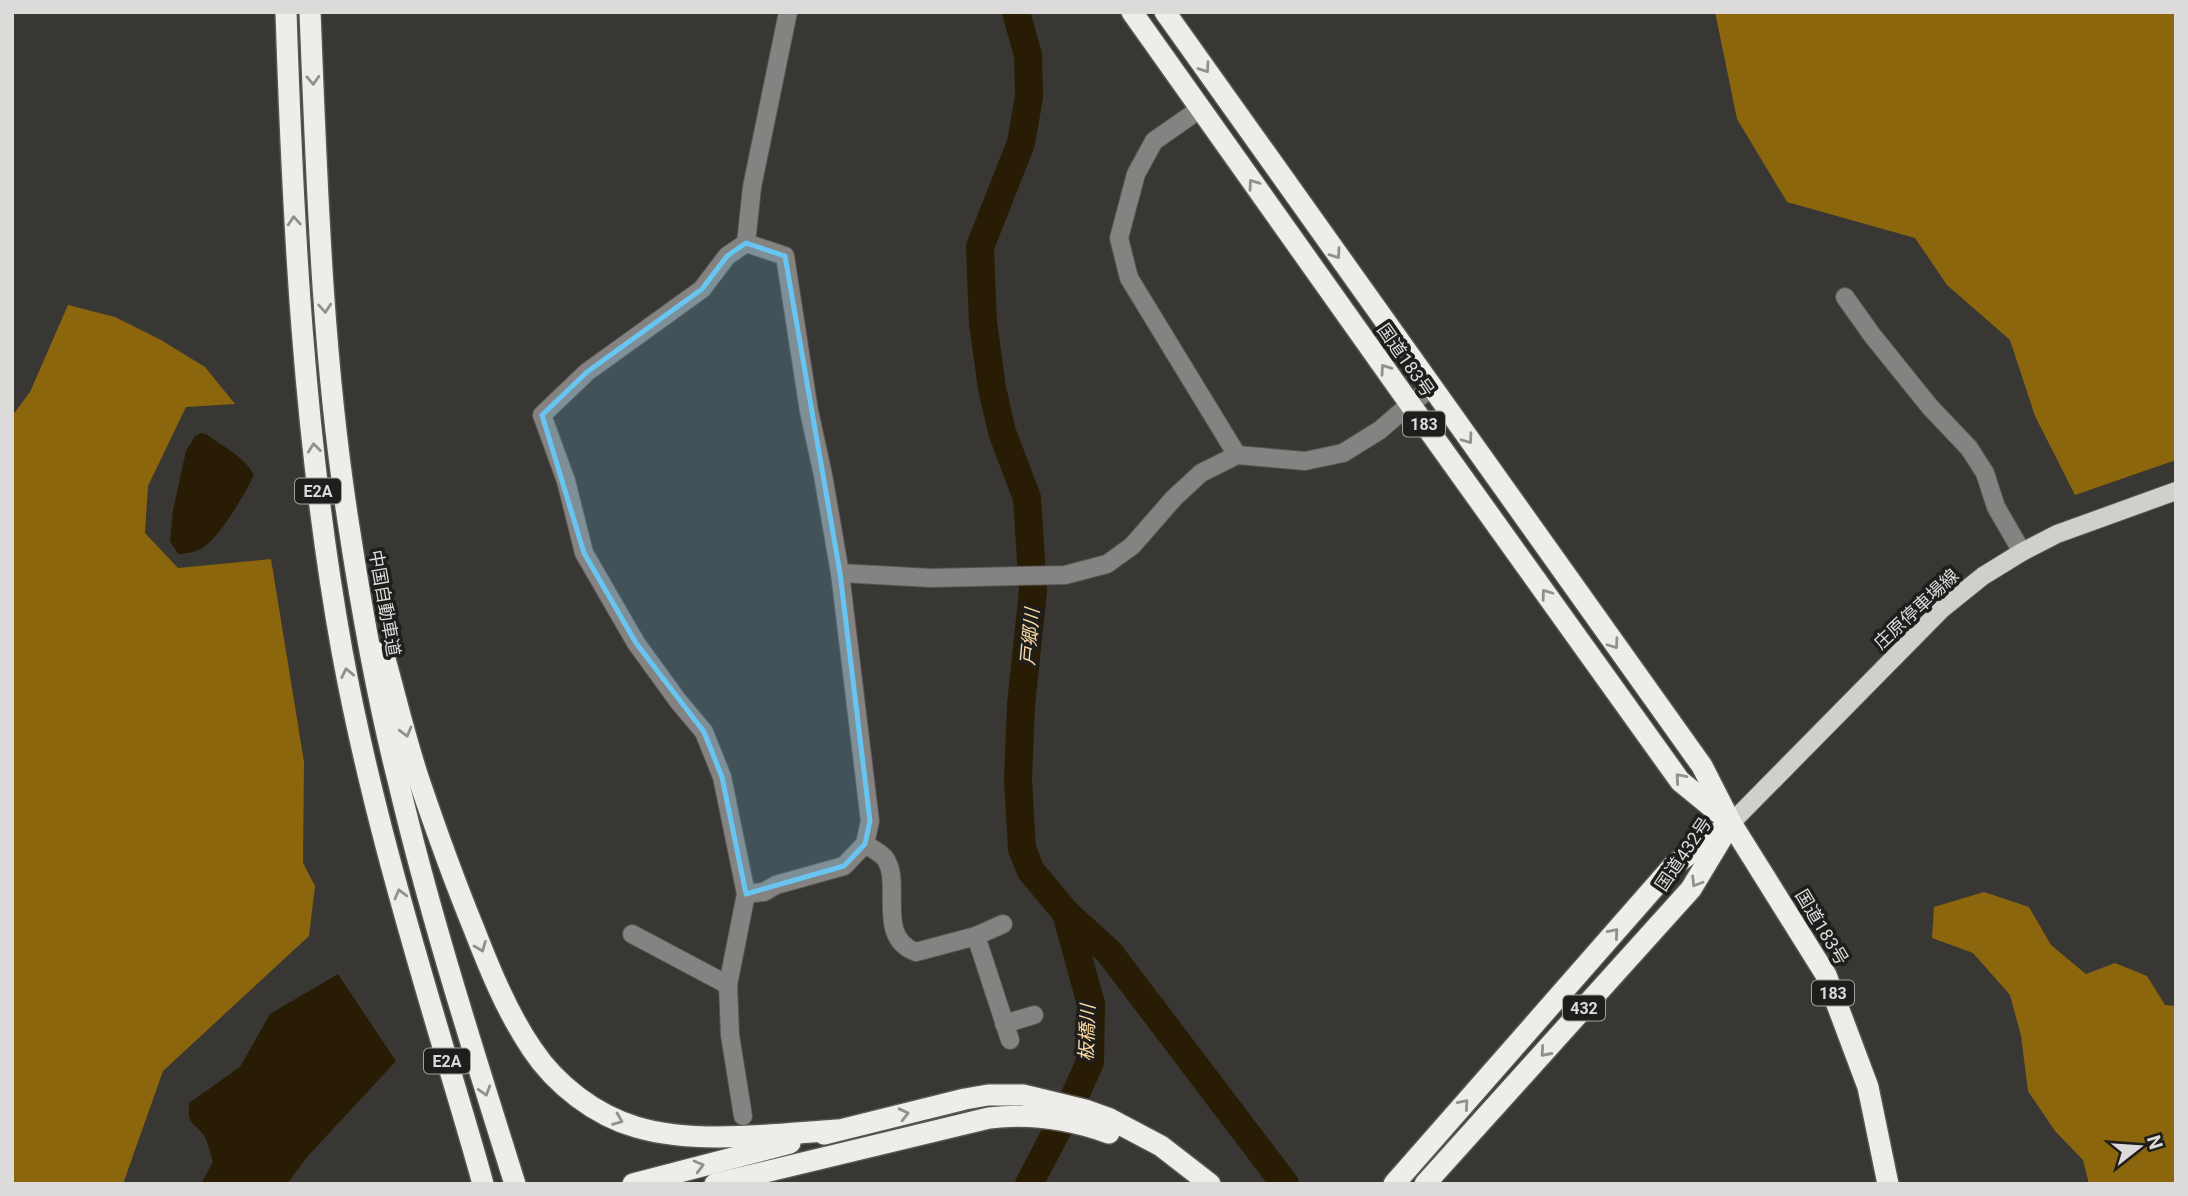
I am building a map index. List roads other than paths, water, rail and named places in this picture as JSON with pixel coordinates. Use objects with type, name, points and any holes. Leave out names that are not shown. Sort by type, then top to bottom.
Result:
[{"type":"highway","name":"E2A","points":[[286,12],[292,191],[300,312],[322,527],[343,652],[367,765],[472,1170],[483,1184]]},
{"type":"highway","name":"中国自動車道","points":[[310,12],[325,312],[348,525],[370,653],[398,780],[465,1026],[514,1184]]},
{"type":"highway","name":"国道183号","points":[[1132,12],[1680,781],[1731,823]]},
{"type":"highway","name":"国道183号","points":[[1166,12],[1702,766],[1731,823],[1826,975],[1868,1087],[1888,1184]]},
{"type":"highway","points":[[348,525],[418,778],[489,966],[532,1049],[557,1079],[583,1101],[608,1116],[637,1128],[677,1135],[735,1137],[837,1130]]},
{"type":"highway","name":"国道432号","points":[[1394,1184],[1673,866],[1731,823]]},
{"type":"highway","name":"国道432号","points":[[1425,1184],[1692,889],[1731,823]]},
{"type":"highway","points":[[633,1184],[837,1130],[988,1095],[1023,1095],[1083,1117],[1154,1158],[1186,1184]]},
{"type":"highway","points":[[715,1184],[967,1122],[1012,1115],[1056,1119],[1110,1119],[1153,1141],[1210,1184]]},
{"type":"highway","points":[[772,1184],[842,1153]]},
{"type":"highway","points":[[1386,1184],[1419,1156]]},
{"type":"main road","name":"庄原停車場線","points":[[1731,823],[1942,609],[1983,576],[2057,534],[2176,491]]},
{"type":"street","points":[[743,1116],[730,1035],[728,985],[746,894],[722,777],[704,732],[636,643],[584,553],[566,481],[542,415],[587,372],[702,289],[727,256],[746,243],[752,187],[788,12]]},
{"type":"street","points":[[1200,109],[1154,141],[1136,174],[1119,238],[1129,278],[1237,455]]},
{"type":"street","points":[[746,243],[785,256],[808,411],[823,475],[840,573],[870,821],[865,844],[844,866],[776,885],[764,892],[746,894]]},
{"type":"street","points":[[1846,297],[1872,335],[1930,407],[1969,448],[1985,473],[1996,507],[2022,552]]},
{"type":"street","points":[[840,573],[931,578],[1065,575],[1107,564],[1132,546],[1174,498],[1201,473],[1237,455],[1305,461],[1343,453],[1380,430],[1431,388]]},
{"type":"street","points":[[865,844],[885,858],[894,925],[898,938],[908,949],[916,952],[976,936],[1003,924]]},
{"type":"street","points":[[632,934],[728,985]]},
{"type":"street","points":[[976,936],[1007,1032],[1034,1014]]},
{"type":"waterway","name":"戸郷川","points":[[1016,12],[1028,55],[1029,97],[1021,143],[980,247],[983,323],[992,388],[1002,432],[1027,498],[1033,591],[1021,705],[1018,780],[1022,849],[1031,871],[1066,913],[1109,952],[1285,1184]]},
{"type":"waterway","name":"板橋川","points":[[1029,1184],[1090,1062],[1091,1004],[1066,913]]}]
